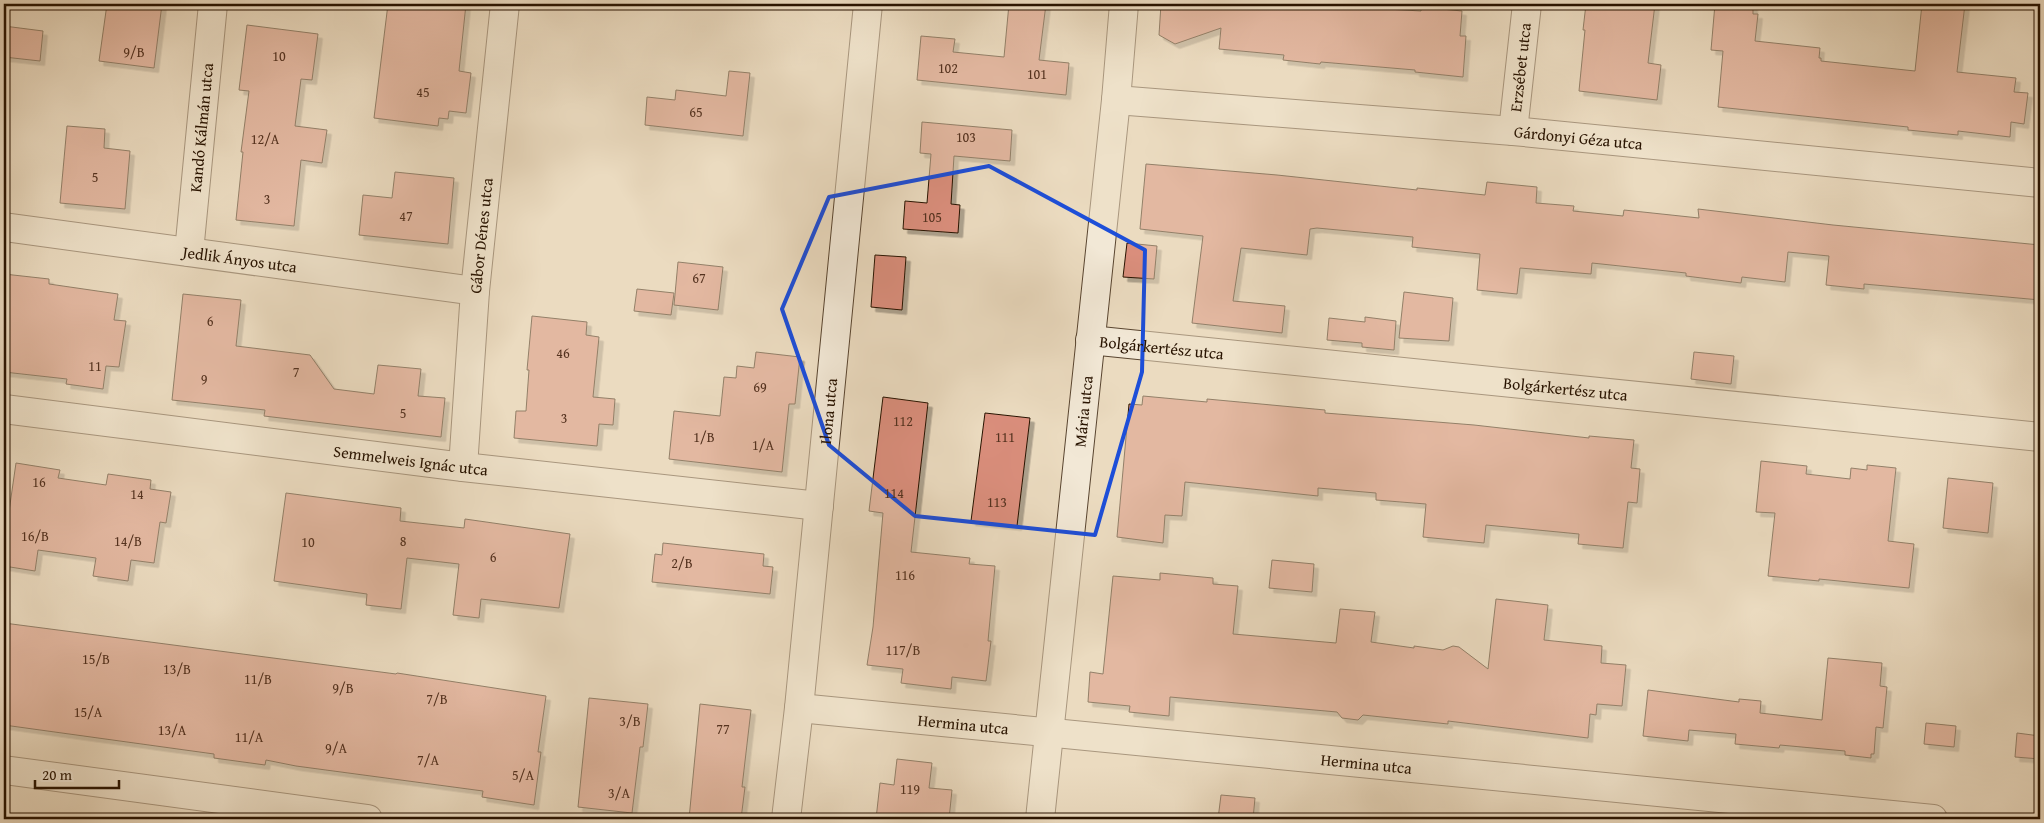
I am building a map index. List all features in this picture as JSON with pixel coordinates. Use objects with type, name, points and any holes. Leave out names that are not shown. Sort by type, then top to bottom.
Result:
[{"type":"street","name":"Kandó Kálmán utca","points":[[189,252],[213,4]]},
{"type":"street","name":"Gábor Dénes utca","points":[[463,467],[475,291],[505,4]]},
{"type":"street","name":"Ilona utca","points":[[786,819],[799,708],[868,4]]},
{"type":"street","name":"Mária utca","points":[[1040,819],[1116,100],[1124,4]]},
{"type":"street","name":"Erzsébet utca","points":[[1513,131],[1527,4]]},
{"type":"street","name":"Gárdonyi Géza utca","points":[[1116,100],[1513,131],[2040,183]]},
{"type":"street","name":"Jedlik Ányos utca","points":[[4,227],[475,291]]},
{"type":"street","name":"Bolgárkertész utca","points":[[1090,340],[2040,437]]},
{"type":"street","name":"Semmelweis Ignác utca","points":[[4,409],[463,467],[819,506]]},
{"type":"street","name":"Hermina utca","points":[[799,708],[1933,819]]},
{"type":"street","points":[[4,770],[368,819]]},
{"type":"highlighted area","points":[[989,166],[1145,250],[1142,372],[1095,535],[915,516],[829,445],[782,309],[829,197]]},
{"type":"building","points":[[107,4],[162,4],[154,68],[99,61]]},
{"type":"building","points":[[388,4],[466,4],[459,71],[471,73],[466,113],[449,111],[448,119],[439,118],[438,126],[374,118]]},
{"type":"building","points":[[1009,4],[1046,4],[1039,60],[1069,63],[1066,95],[917,80],[921,36],[955,39],[953,52],[1004,57]]},
{"type":"building","points":[[1161,4],[1336,4],[1335,6],[1421,11],[1421,7],[1462,11],[1460,36],[1466,36],[1463,77],[1415,72],[1415,70],[1283,60],[1284,55],[1219,49],[1221,28],[1175,44],[1159,35]]},
{"type":"building","points":[[1586,4],[1655,4],[1648,63],[1661,65],[1657,100],[1579,91]]},
{"type":"building","points":[[1715,4],[1753,4],[1753,14],[1758,14],[1755,41],[1820,48],[1819,58],[1821,58],[1821,61],[1915,71],[1922,4],[1965,4],[1957,72],[2016,78],[2014,92],[2028,93],[2024,124],[2011,122],[2010,137],[1958,131],[1958,135],[1908,130],[1908,127],[1718,107],[1723,51],[1711,50]]},
{"type":"building","points":[[247,25],[318,34],[312,80],[301,79],[295,126],[327,130],[322,163],[301,160],[294,226],[236,220],[243,152],[241,152],[249,91],[239,90]]},
{"type":"building","points":[[4,26],[43,31],[40,61],[4,57]]},
{"type":"building","points":[[729,71],[750,73],[743,136],[645,125],[647,97],[675,100],[676,90],[726,96]]},
{"type":"building","points":[[922,122],[1012,130],[1010,161],[954,156],[951,204],[960,205],[958,233],[903,229],[905,201],[927,203],[931,154],[920,153]]},
{"type":"building","points":[[67,126],[105,129],[104,148],[130,151],[125,209],[60,203]]},
{"type":"building","points":[[1146,164],[1485,195],[1487,182],[1537,187],[1536,203],[1574,206],[1573,211],[1623,216],[1624,210],[1699,218],[1698,209],[1833,225],[2040,245],[2040,300],[1864,284],[1864,289],[1826,285],[1829,256],[1788,252],[1785,282],[1742,277],[1741,283],[1686,276],[1686,273],[1592,263],[1591,274],[1520,268],[1517,294],[1477,290],[1480,254],[1412,247],[1413,237],[1317,228],[1310,229],[1307,255],[1241,248],[1233,301],[1285,306],[1282,333],[1192,323],[1203,236],[1140,229]]},
{"type":"building","points":[[395,172],[454,178],[448,244],[359,235],[363,195],[392,198]]},
{"type":"building","points":[[1127,243],[1157,246],[1154,279],[1123,277]]},
{"type":"building","points":[[875,255],[906,257],[902,310],[871,307]]},
{"type":"building","points":[[678,262],[723,267],[718,310],[674,305]]},
{"type":"building","points":[[4,274],[49,279],[49,284],[118,294],[114,320],[126,321],[119,367],[106,366],[103,389],[66,384],[67,379],[4,372]]},
{"type":"building","points":[[637,289],[674,293],[671,315],[634,311]]},
{"type":"building","points":[[1404,292],[1453,298],[1449,341],[1399,338]]},
{"type":"building","points":[[183,294],[241,300],[236,346],[310,355],[334,389],[374,394],[378,365],[421,369],[418,396],[445,398],[441,437],[264,416],[265,410],[172,400]]},
{"type":"building","points":[[532,316],[587,322],[586,335],[599,337],[593,397],[615,399],[613,425],[599,424],[597,446],[514,438],[516,411],[526,411],[529,370],[527,370]]},
{"type":"building","points":[[1365,317],[1396,321],[1394,350],[1362,347],[1362,343],[1327,340],[1329,318],[1365,322]]},
{"type":"building","points":[[756,352],[800,357],[795,404],[789,404],[782,472],[669,459],[674,411],[720,416],[724,377],[736,378],[737,366],[754,368]]},
{"type":"building","points":[[1694,352],[1734,356],[1731,384],[1691,379]]},
{"type":"building","points":[[1143,396],[1207,402],[1207,399],[1325,410],[1325,413],[1474,425],[1589,438],[1589,436],[1634,440],[1631,468],[1640,469],[1637,503],[1628,502],[1623,548],[1578,544],[1579,534],[1486,525],[1484,543],[1423,537],[1426,504],[1376,500],[1376,493],[1318,488],[1318,496],[1185,482],[1182,516],[1165,515],[1163,543],[1117,537],[1129,404],[1142,405]]},
{"type":"building","points":[[883,397],[928,403],[911,552],[970,558],[969,564],[995,566],[988,641],[991,641],[986,681],[952,677],[951,689],[901,683],[903,669],[867,665],[873,627],[883,513],[869,511]]},
{"type":"building","points":[[985,413],[1030,418],[1017,526],[971,521]]},
{"type":"building","points":[[1761,461],[1807,466],[1806,474],[1850,479],[1851,468],[1867,470],[1867,465],[1896,468],[1888,541],[1914,544],[1909,588],[1768,576],[1775,513],[1756,512]]},
{"type":"building","points":[[16,463],[60,470],[58,478],[106,485],[108,474],[151,480],[150,489],[171,492],[166,523],[160,522],[154,563],[131,560],[128,581],[93,576],[96,558],[38,550],[35,571],[4,566],[4,546]]},
{"type":"building","points":[[1948,478],[1993,483],[1988,533],[1943,528]]},
{"type":"building","points":[[286,493],[401,508],[400,521],[464,528],[465,519],[570,534],[559,608],[481,599],[479,618],[453,615],[459,564],[407,558],[401,609],[366,605],[367,594],[274,581]]},
{"type":"building","points":[[663,543],[764,554],[763,566],[773,567],[770,594],[652,582],[655,554],[662,555]]},
{"type":"building","points":[[1272,560],[1314,564],[1312,592],[1269,588]]},
{"type":"building","points":[[1160,573],[1213,578],[1213,584],[1238,586],[1233,634],[1336,643],[1340,609],[1375,612],[1371,642],[1443,650],[1453,646],[1459,647],[1488,669],[1496,599],[1548,605],[1544,640],[1602,646],[1601,663],[1626,665],[1622,706],[1597,704],[1596,715],[1590,714],[1588,738],[1448,721],[1448,724],[1363,715],[1358,720],[1342,718],[1337,712],[1170,697],[1169,716],[1129,712],[1130,706],[1088,702],[1090,672],[1103,674],[1113,576],[1160,580]]},
{"type":"building","points":[[4,623],[397,673],[546,696],[538,752],[541,752],[534,805],[482,797],[483,791],[296,766],[266,760],[265,765],[214,758],[214,754],[4,725]]},
{"type":"building","points":[[1828,658],[1882,663],[1880,686],[1887,687],[1883,728],[1876,727],[1874,754],[1871,754],[1871,758],[1845,755],[1845,751],[1780,745],[1779,748],[1735,744],[1736,734],[1689,730],[1688,741],[1643,736],[1648,690],[1739,702],[1739,699],[1761,701],[1760,713],[1822,720]]},
{"type":"building","points":[[589,698],[648,704],[643,747],[640,747],[632,813],[578,807]]},
{"type":"building","points":[[700,704],[751,710],[742,787],[745,787],[741,819],[689,819]]},
{"type":"building","points":[[1926,723],[1956,726],[1954,747],[1924,744]]},
{"type":"building","points":[[2017,733],[2040,736],[2040,759],[2015,757]]},
{"type":"building","points":[[897,759],[932,763],[929,788],[952,790],[949,819],[876,819],[880,783],[894,785]]},
{"type":"building","points":[[1221,795],[1255,798],[1253,819],[1218,819]]}]
